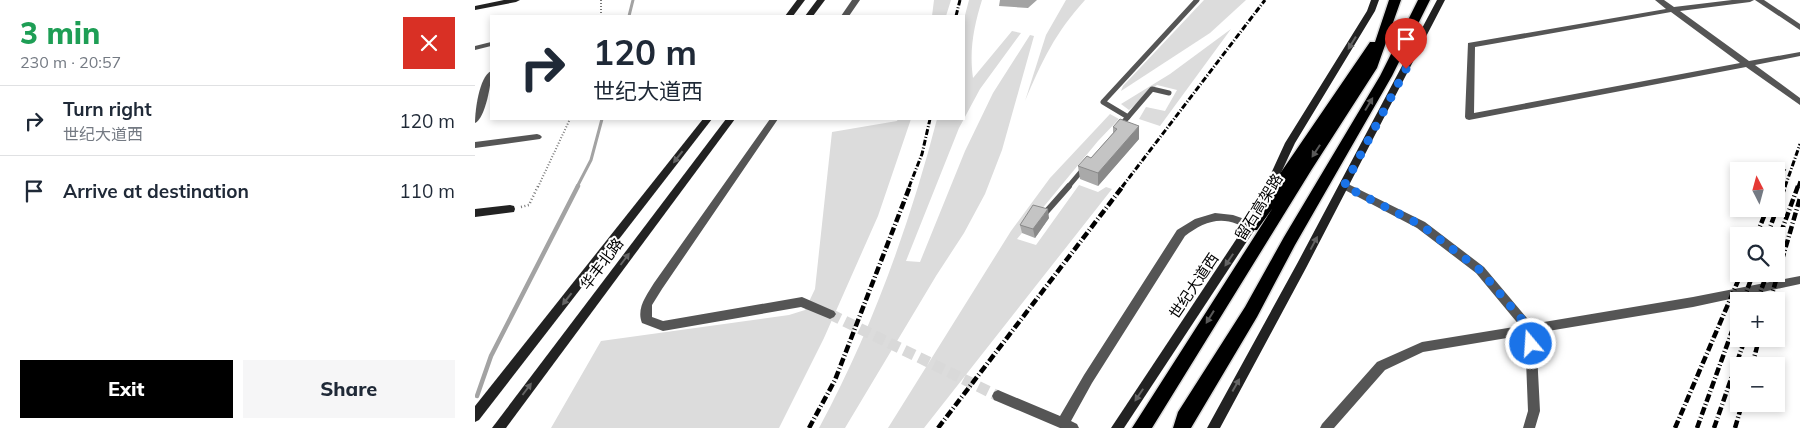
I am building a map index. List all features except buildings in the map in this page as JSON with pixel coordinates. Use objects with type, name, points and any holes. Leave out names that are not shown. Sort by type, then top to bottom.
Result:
[{"type":"highway","name":"留石高架路","points":[[1141,428],[1307,165],[1371,68],[1389,23],[1395,0]]},
{"type":"highway","points":[[1183,423],[1251,312],[1289,241],[1386,76],[1424,0]]},
{"type":"highway","points":[[1252,226],[1389,23]]},
{"type":"main road","points":[[475,8],[516,0]]},
{"type":"main road","points":[[790,15],[801,0]]},
{"type":"main road","points":[[810,15],[821,0]]},
{"type":"main road","name":"世纪大道西","points":[[1117,428],[1252,226],[1290,144],[1371,11],[1375,0]]},
{"type":"main road","points":[[1213,428],[1344,186],[1441,0]]},
{"type":"main road","name":"华丰北路","points":[[475,416],[707,120]]},
{"type":"main road","name":"华丰北路","points":[[497,428],[730,120]]},
{"type":"main road","points":[[475,213],[509,209]]},
{"type":"street","points":[[846,15],[856,0]]},
{"type":"street","points":[[1659,0],[1800,102]]},
{"type":"street","points":[[1750,0],[1672,10],[1471,45],[1469,117],[1800,54]]},
{"type":"street","points":[[1759,0],[1800,28]]},
{"type":"street","points":[[475,48],[490,44]]},
{"type":"street","points":[[475,120],[478,106],[487,89]]},
{"type":"street","points":[[773,120],[658,286],[647,304],[646,320],[663,326],[802,302],[830,314]]},
{"type":"street","points":[[475,146],[537,138]]},
{"type":"street","points":[[1344,186],[1380,203],[1428,230],[1480,270],[1529,328],[1534,411],[1529,428]]},
{"type":"street","points":[[998,396],[1068,425],[1087,379],[1181,232],[1195,221],[1214,216],[1233,217],[1252,226]]},
{"type":"street","points":[[1327,428],[1381,366],[1422,347],[1693,302],[1800,280]]},
{"type":"lane","points":[[1128,117],[1103,102],[1197,0]]},
{"type":"lane","points":[[1115,132],[1152,89],[1169,93]]},
{"type":"lane","points":[[1046,212],[1090,161]]},
{"type":"path","points":[[601,0],[601,15]]},
{"type":"path","points":[[509,209],[529,204],[570,120]]},
{"type":"shaded area","points":[[934,0],[951,0],[946,15],[932,15]]},
{"type":"shaded area","points":[[969,0],[982,0],[973,38],[973,78],[1012,31],[1021,33],[980,89],[965,117],[965,15]]},
{"type":"shaded area","points":[[1000,0],[1037,0],[1028,8],[999,6]]},
{"type":"shaded area","points":[[1066,0],[1085,0],[1057,36],[1037,73],[1025,101],[1046,35]]},
{"type":"shaded area","points":[[1204,0],[1246,0],[1210,33],[1121,91],[1123,86]]},
{"type":"shaded area","points":[[1231,29],[1160,126],[1139,119],[1146,107],[1165,111],[1177,90],[1157,85],[1129,110],[1121,104],[1170,74]]},
{"type":"shaded area","points":[[1030,35],[1034,36],[1002,150],[985,194],[964,233],[936,276],[845,428],[819,428],[856,354],[872,316],[902,238],[937,120],[963,120],[906,261],[920,262],[965,151],[993,93]]},
{"type":"shaded area","points":[[1110,114],[1119,119],[1098,141],[1017,239],[1036,245],[1079,185],[1098,192],[1106,187],[1112,189],[924,428],[888,428],[1011,231],[1050,178]]},
{"type":"shaded area","points":[[911,120],[878,216],[824,338],[779,428],[551,428],[601,341],[789,315],[805,310],[815,289],[832,132]]},
{"type":"waterway","points":[[629,15],[633,0]]},
{"type":"waterway","points":[[577,187],[591,160],[602,120]]},
{"type":"waterway","points":[[477,396],[491,356],[578,186]]},
{"type":"tunnel","points":[[830,314],[998,396]]},
{"type":"railway","points":[[956,15],[960,0]]},
{"type":"railway","points":[[1122,187],[1265,0]]},
{"type":"railway","points":[[909,187],[922,154],[930,120]]},
{"type":"railway","points":[[1785,187],[1800,144]]},
{"type":"railway","points":[[1798,187],[1800,181]]},
{"type":"railway","points":[[809,428],[835,380],[910,186]]},
{"type":"railway","points":[[938,428],[1123,186]]},
{"type":"railway","points":[[1783,227],[1798,186]]},
{"type":"railway","points":[[1773,292],[1800,198]]},
{"type":"railway","points":[[1760,227],[1763,218]]},
{"type":"railway","points":[[1770,227],[1773,218]]},
{"type":"railway","points":[[1675,428],[1738,282]]},
{"type":"railway","points":[[1746,292],[1750,282]]},
{"type":"railway","points":[[1760,292],[1764,282]]},
{"type":"railway","points":[[1697,428],[1730,337]]},
{"type":"railway","points":[[1714,428],[1742,347]]},
{"type":"railway","points":[[1754,357],[1757,347]]},
{"type":"railway","points":[[1735,428],[1740,412]]},
{"type":"route","points":[[1406,69],[1344,186],[1421,225],[1480,270],[1529,328],[1531,344]]}]
